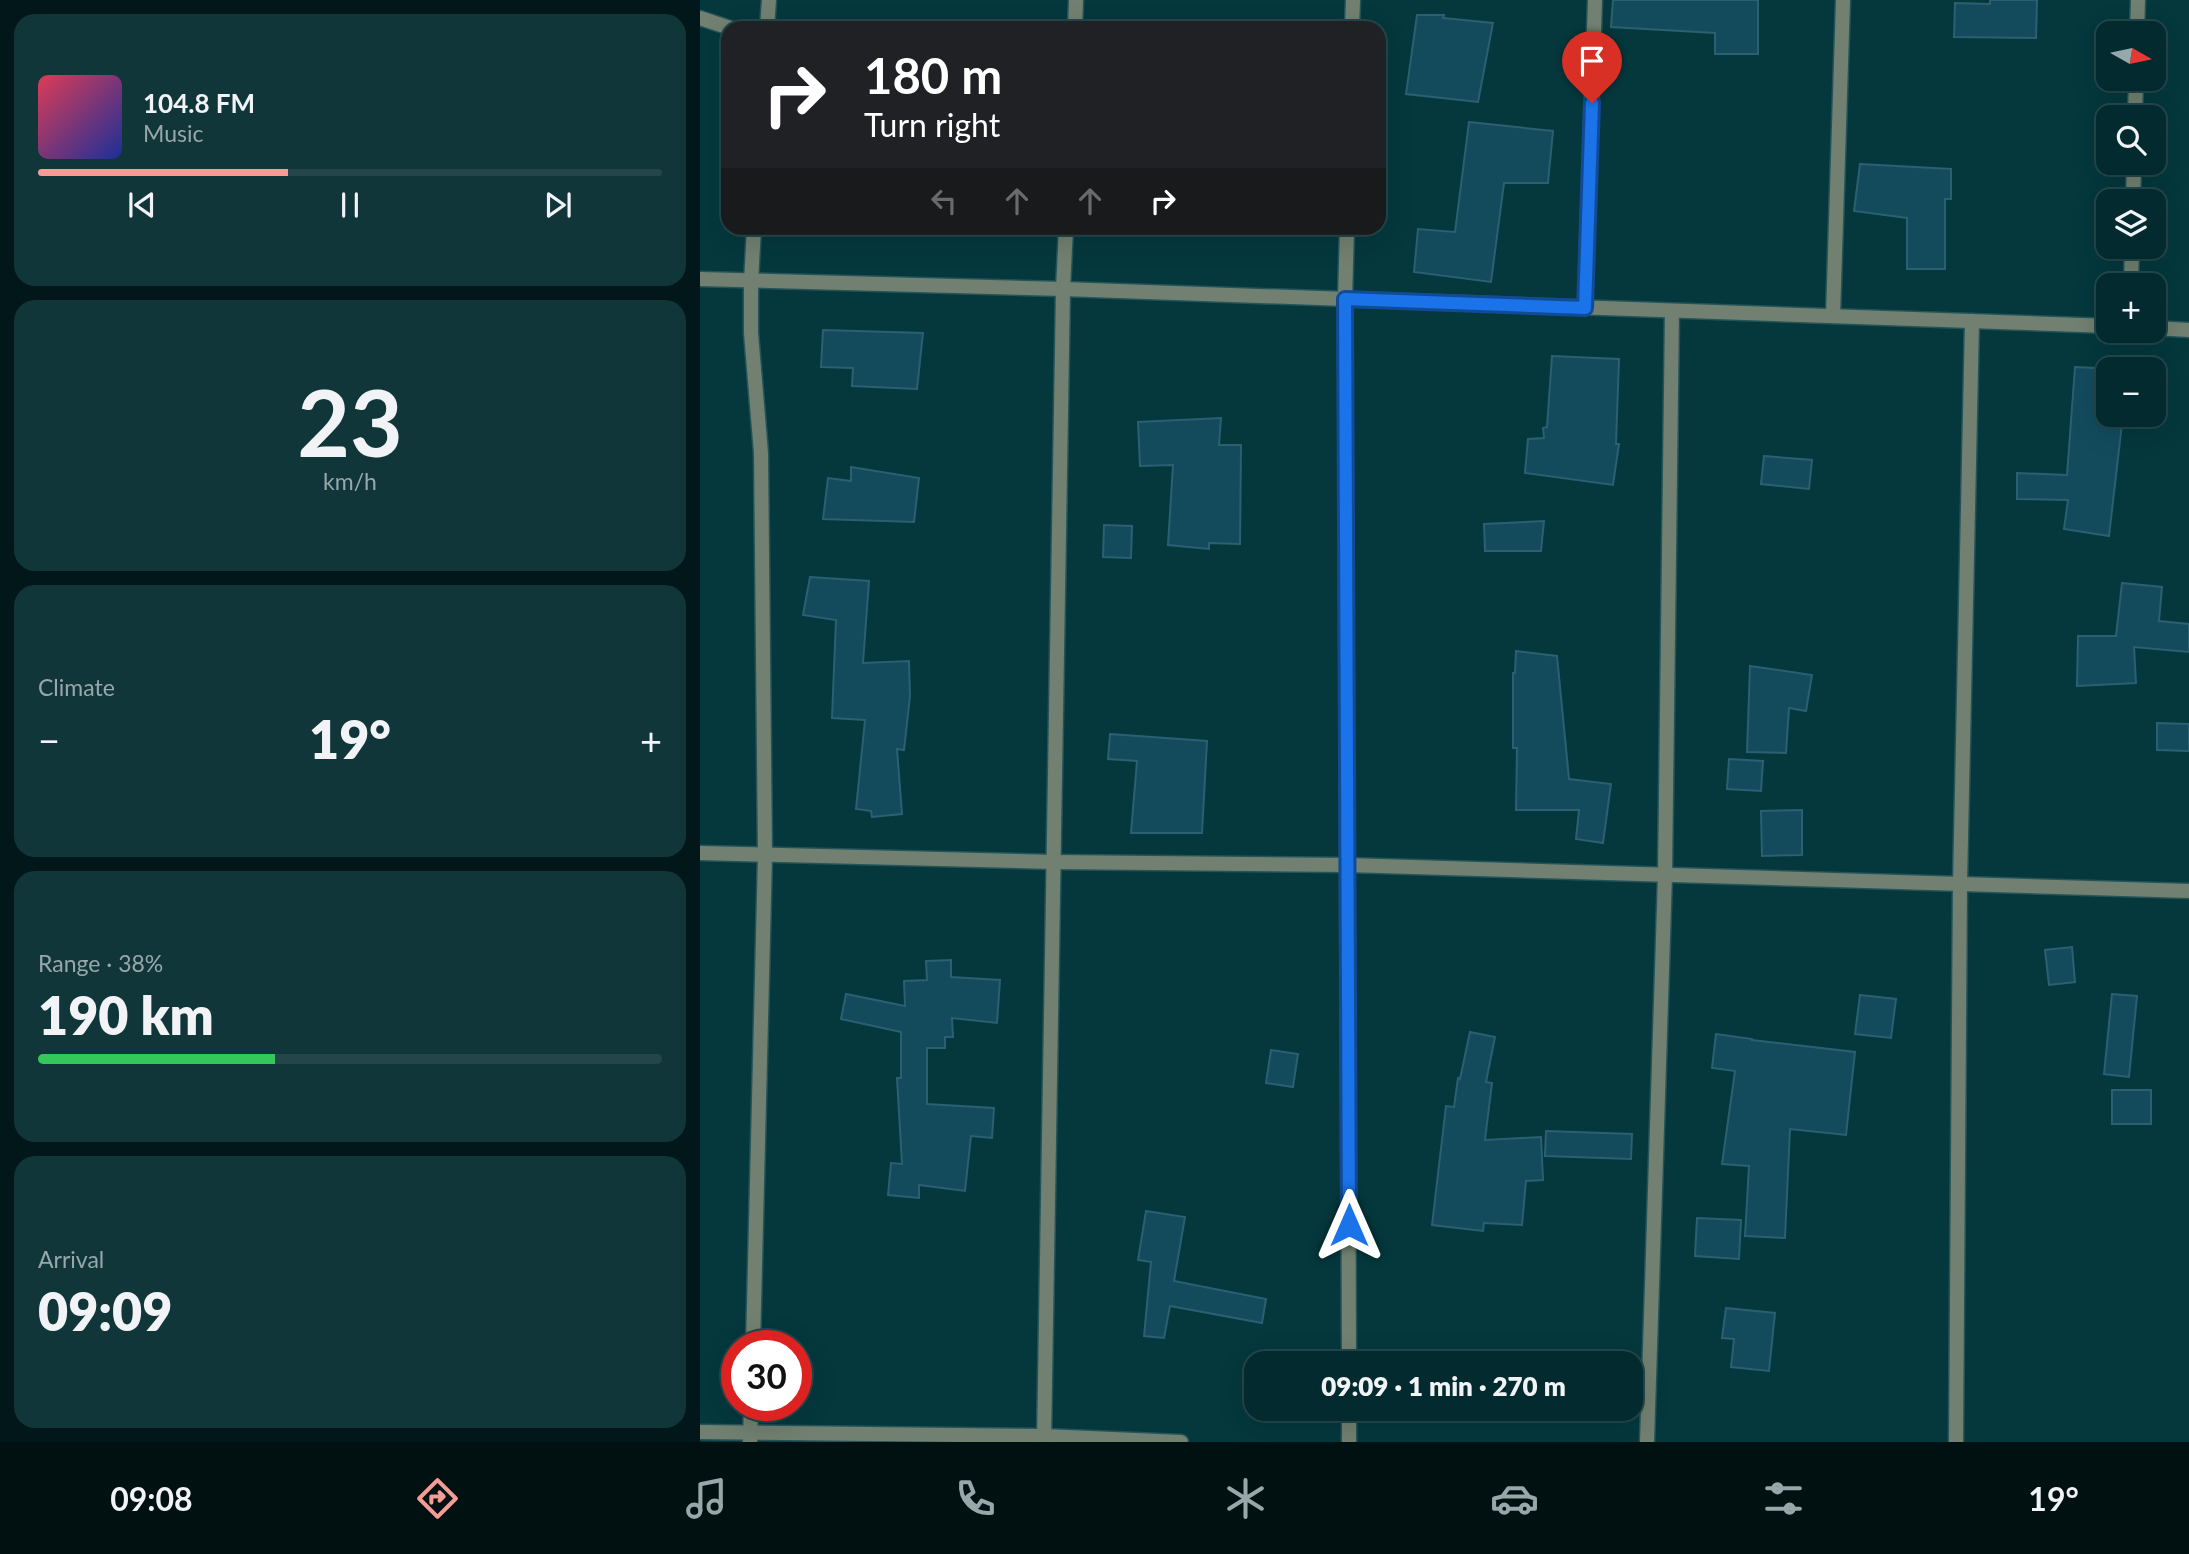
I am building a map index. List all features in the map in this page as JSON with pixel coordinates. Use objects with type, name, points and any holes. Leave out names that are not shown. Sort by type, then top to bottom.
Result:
[{"type":"street","points":[[768,21],[769,0]]},
{"type":"street","points":[[1075,21],[1076,0]]},
{"type":"street","points":[[1352,21],[1353,0]]},
{"type":"street","points":[[1585,308],[1595,0]]},
{"type":"street","points":[[1833,316],[1843,0]]},
{"type":"street","points":[[2137,21],[2138,0]]},
{"type":"street","points":[[700,18],[721,25]]},
{"type":"street","points":[[753,1330],[765,855],[761,453],[751,333],[754,235]]},
{"type":"street","points":[[1044,1439],[1066,235]]},
{"type":"street","points":[[1347,235],[1349,1351]]},
{"type":"street","points":[[700,279],[2096,326]]},
{"type":"street","points":[[1647,1442],[1665,875],[1672,311]]},
{"type":"street","points":[[1956,1442],[1960,884],[1972,321]]},
{"type":"street","points":[[2166,329],[2189,330]]},
{"type":"street","points":[[700,853],[1054,862],[1347,865],[2189,891]]},
{"type":"street","points":[[1349,1421],[1349,1442]]},
{"type":"street","points":[[700,1432],[750,1438],[1181,1442]]},
{"type":"building","points":[[1613,0],[1758,0],[1758,54],[1715,54],[1715,33],[1611,27]]},
{"type":"building","points":[[1990,0],[2037,0],[2036,38],[1954,37],[1955,3],[1990,4]]},
{"type":"building","points":[[1417,15],[1444,15],[1443,18],[1493,23],[1478,102],[1406,94]]},
{"type":"building","points":[[1469,122],[1553,131],[1548,183],[1504,183],[1491,282],[1414,272],[1418,229],[1455,232]]},
{"type":"building","points":[[1860,164],[1951,169],[1951,199],[1945,199],[1945,269],[1907,269],[1907,218],[1854,211]]},
{"type":"building","points":[[823,330],[923,333],[917,389],[852,386],[853,368],[821,367]]},
{"type":"building","points":[[1552,356],[1619,359],[1616,444],[1619,444],[1613,485],[1525,473],[1528,439],[1544,438],[1543,428],[1547,427]]},
{"type":"building","points":[[2075,367],[2096,368],[2096,427],[2122,427],[2109,536],[2064,529],[2068,500],[2017,499],[2017,473],[2067,475]]},
{"type":"building","points":[[1221,418],[1219,445],[1241,445],[1240,544],[1209,543],[1209,549],[1168,545],[1173,465],[1140,466],[1138,422]]},
{"type":"building","points":[[1764,456],[1812,460],[1809,489],[1761,484]]},
{"type":"building","points":[[851,467],[919,478],[914,522],[823,519],[828,478],[851,481]]},
{"type":"building","points":[[1544,521],[1541,551],[1485,551],[1484,524]]},
{"type":"building","points":[[1104,525],[1132,526],[1131,558],[1103,557]]},
{"type":"building","points":[[810,577],[869,581],[863,663],[909,661],[910,696],[904,750],[897,749],[902,814],[872,817],[871,811],[856,809],[865,720],[832,718],[836,620],[803,615]]},
{"type":"building","points":[[2122,583],[2162,587],[2159,621],[2189,624],[2189,652],[2134,647],[2136,683],[2077,686],[2078,636],[2116,636]]},
{"type":"building","points":[[1516,651],[1557,656],[1569,779],[1611,784],[1603,843],[1576,839],[1579,810],[1516,810],[1517,748],[1513,748],[1513,673]]},
{"type":"building","points":[[1750,666],[1812,675],[1806,711],[1789,708],[1786,753],[1747,752]]},
{"type":"building","points":[[2157,723],[2189,724],[2189,751],[2157,750]]},
{"type":"building","points":[[1110,734],[1207,741],[1202,833],[1131,833],[1137,761],[1108,759]]},
{"type":"building","points":[[1729,759],[1763,761],[1761,791],[1727,789]]},
{"type":"building","points":[[1802,810],[1802,855],[1762,856],[1761,811]]},
{"type":"building","points":[[2072,947],[2075,982],[2049,985],[2045,950]]},
{"type":"building","points":[[951,960],[951,977],[1000,980],[997,1023],[952,1018],[953,1037],[945,1037],[945,1048],[927,1048],[927,1104],[994,1108],[992,1138],[971,1136],[965,1191],[919,1185],[919,1198],[888,1195],[891,1163],[902,1164],[897,1078],[901,1078],[901,1032],[841,1019],[846,994],[905,1006],[904,981],[927,980],[926,961]]},
{"type":"building","points":[[2112,994],[2137,996],[2129,1077],[2104,1074]]},
{"type":"building","points":[[1860,995],[1896,999],[1891,1038],[1855,1034]]},
{"type":"building","points":[[1470,1032],[1495,1037],[1486,1082],[1492,1083],[1485,1140],[1541,1137],[1543,1180],[1526,1181],[1522,1225],[1484,1223],[1483,1231],[1432,1225],[1446,1106],[1454,1107],[1458,1078],[1460,1079]]},
{"type":"building","points":[[1716,1034],[1855,1052],[1846,1135],[1790,1129],[1785,1238],[1745,1236],[1749,1166],[1722,1164],[1735,1071],[1712,1068]]},
{"type":"building","points":[[1271,1050],[1298,1054],[1293,1087],[1266,1083]]},
{"type":"building","points":[[2112,1090],[2151,1090],[2151,1124],[2112,1124]]},
{"type":"building","points":[[1546,1131],[1632,1134],[1631,1159],[1545,1156]]},
{"type":"building","points":[[1146,1211],[1185,1217],[1174,1281],[1266,1299],[1262,1323],[1170,1306],[1164,1338],[1144,1336],[1151,1262],[1138,1260]]},
{"type":"building","points":[[1697,1218],[1741,1220],[1739,1259],[1695,1256]]},
{"type":"building","points":[[1726,1308],[1775,1313],[1769,1371],[1731,1367],[1734,1339],[1722,1338]]},
{"type":"route","points":[[1349,1225],[1345,299],[1585,308],[1592,103]]}]
